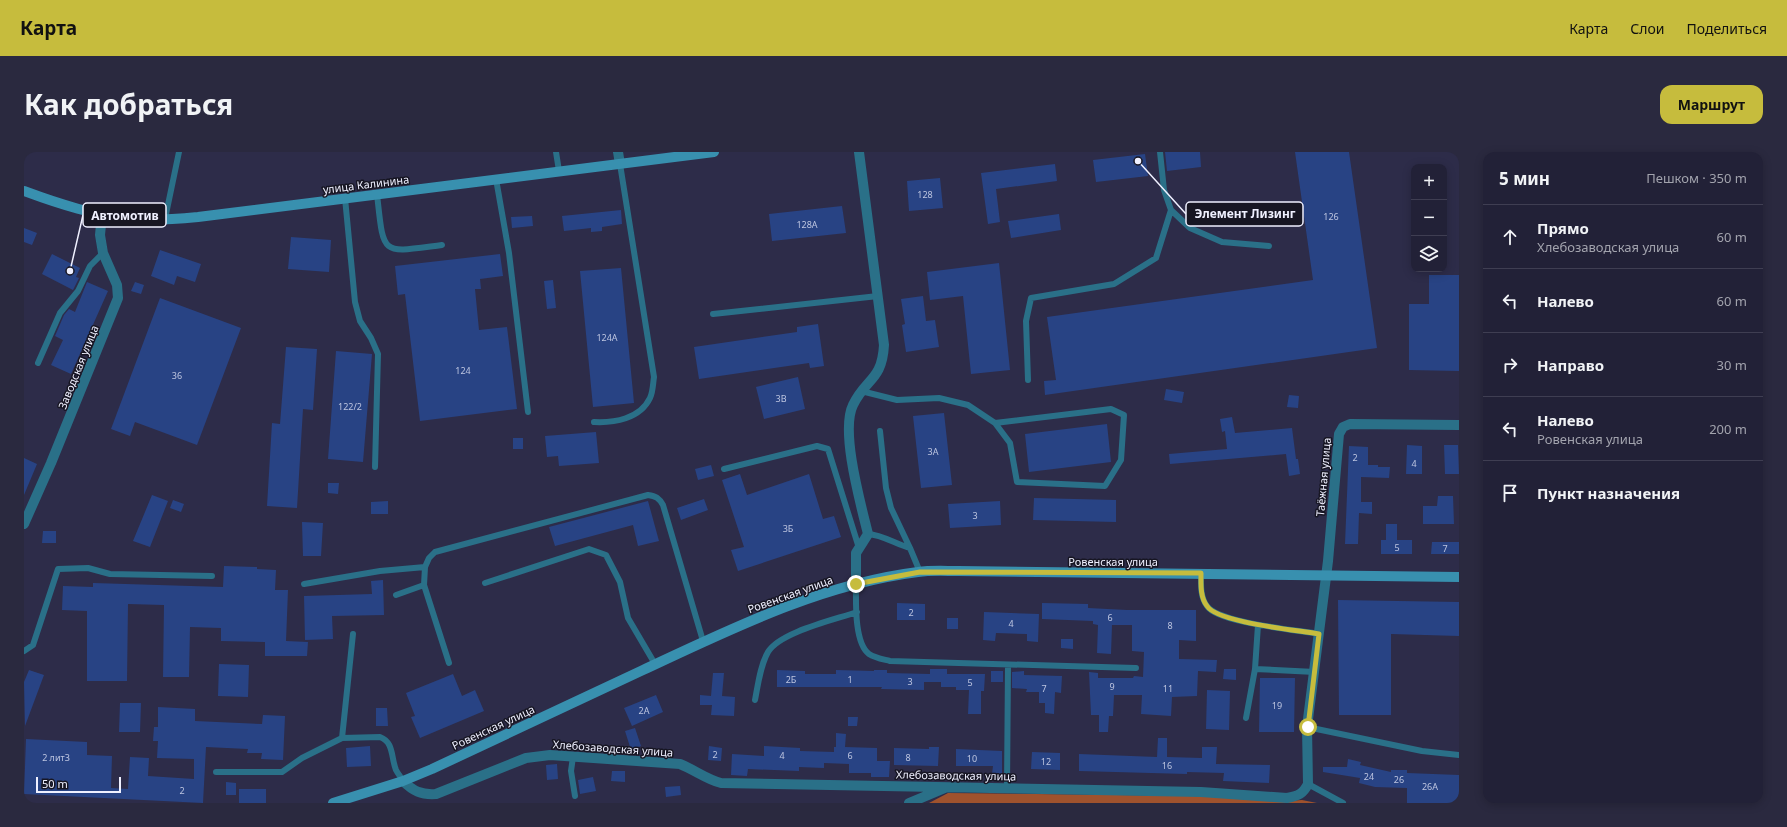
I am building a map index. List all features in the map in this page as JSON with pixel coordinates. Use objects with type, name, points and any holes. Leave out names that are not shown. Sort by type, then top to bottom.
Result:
[{"type":"main road","name":"улица Калинина","points":[[24,191],[54,202],[102,214],[133,219],[166,219],[198,217],[714,152]]},
{"type":"main road","name":"Ровенская улица","points":[[333,803],[403,781],[703,641],[787,606],[856,584],[920,572],[1459,576]]},
{"type":"street","points":[[618,152],[620,164]]},
{"type":"street","points":[[856,584],[856,554],[868,534],[854,479],[849,425],[852,407],[860,391],[875,377],[883,361],[884,345],[859,152]]},
{"type":"street","name":"Заводская улица","points":[[24,524],[51,463],[118,298],[117,285],[103,253],[100,235],[102,214]]},
{"type":"street","name":"Таёжная улица","points":[[1325,574],[1328,561],[1339,434],[1343,427],[1350,424],[1459,425]]},
{"type":"street","points":[[1308,784],[1308,727],[1325,574]]},
{"type":"street","name":"Хлебозаводская улица","points":[[403,781],[414,791],[436,794],[526,758],[550,755],[680,764],[691,768],[710,780],[721,783],[949,786],[1201,792],[1287,798],[1298,796],[1305,791],[1308,784]]},
{"type":"street","points":[[909,803],[949,786]]},
{"type":"lane","points":[[166,219],[179,152]]},
{"type":"lane","points":[[556,152],[559,171]]},
{"type":"lane","points":[[1160,152],[1164,190],[1172,210],[1190,228],[1222,242],[1269,246]]},
{"type":"lane","points":[[594,422],[609,423],[636,414],[650,398],[654,377],[620,164]]},
{"type":"lane","points":[[496,179],[509,253],[528,412]]},
{"type":"lane","points":[[377,194],[382,234],[386,246],[392,249],[400,250],[442,245]]},
{"type":"lane","points":[[345,198],[355,302],[360,321],[371,338],[378,354],[375,467]]},
{"type":"lane","points":[[1028,380],[1026,321],[1031,298],[1114,284],[1156,258],[1172,210]]},
{"type":"lane","points":[[38,363],[60,313],[78,291],[90,266],[103,253]]},
{"type":"lane","points":[[713,314],[878,296]]},
{"type":"lane","points":[[860,391],[897,400],[939,398],[968,404],[995,423],[1010,443],[1018,482],[1105,486],[1122,460],[1124,415],[1111,409],[995,423]]},
{"type":"lane","points":[[880,431],[886,488],[892,508],[920,572]]},
{"type":"lane","points":[[724,469],[817,446],[828,449],[859,548]]},
{"type":"lane","points":[[449,663],[424,585],[425,567],[429,558],[435,552],[648,495],[655,496],[660,499],[663,505],[703,641]]},
{"type":"lane","points":[[868,534],[880,535],[894,544],[910,548]]},
{"type":"lane","points":[[484,583],[589,549],[606,555],[620,582],[628,618],[655,664]]},
{"type":"lane","points":[[304,584],[380,571],[425,567]]},
{"type":"lane","points":[[24,651],[33,645],[58,569],[88,568],[110,574],[212,576]]},
{"type":"lane","points":[[1201,573],[1202,594],[1208,608],[1216,614],[1258,625],[1319,634]]},
{"type":"lane","points":[[856,584],[860,639],[867,653],[874,657],[890,661],[1136,668]]},
{"type":"lane","points":[[396,595],[424,585]]},
{"type":"lane","points":[[755,700],[764,662],[772,647],[792,634],[857,612]]},
{"type":"lane","points":[[1246,718],[1254,670],[1258,625]]},
{"type":"lane","points":[[342,738],[352,634]]},
{"type":"lane","points":[[1007,788],[1008,665]]},
{"type":"lane","points":[[1254,670],[1315,672]]},
{"type":"lane","points":[[1308,727],[1422,751],[1459,755]]},
{"type":"lane","points":[[216,772],[282,772],[302,758],[342,738],[384,739],[390,745],[396,769],[403,781]]},
{"type":"lane","points":[[573,757],[572,771],[575,796]]},
{"type":"lane","points":[[1308,784],[1343,803]]},
{"type":"shaded area","points":[[948,793],[1198,796],[1288,801],[1302,800],[1317,803],[929,803]]},
{"type":"building","points":[[1165,152],[1200,152],[1201,167],[1167,171]]},
{"type":"building","points":[[1295,152],[1349,152],[1377,348],[1045,395],[1044,381],[1056,380],[1047,317],[1313,280]]},
{"type":"building","points":[[1145,154],[1148,176],[1096,182],[1093,160]]},
{"type":"building","points":[[1055,164],[1057,181],[996,189],[1000,222],[988,224],[981,173]]},
{"type":"building","points":[[940,178],[943,208],[909,211],[907,181]]},
{"type":"building","points":[[842,206],[846,233],[772,241],[769,214]]},
{"type":"building","points":[[621,210],[622,224],[602,227],[602,231],[591,232],[591,228],[564,231],[562,216]]},
{"type":"building","points":[[1059,214],[1061,230],[1011,238],[1008,221]]},
{"type":"building","points":[[532,216],[533,226],[512,228],[511,217]]},
{"type":"building","points":[[24,228],[37,233],[32,245],[24,242]]},
{"type":"building","points":[[291,237],[331,240],[329,272],[288,269]]},
{"type":"building","points":[[160,250],[201,264],[195,282],[177,276],[174,285],[151,276]]},
{"type":"building","points":[[52,254],[80,268],[76,277],[79,278],[73,290],[42,274]]},
{"type":"building","points":[[500,254],[503,276],[480,279],[481,289],[475,289],[479,330],[507,327],[517,409],[420,421],[405,294],[398,295],[395,266]]},
{"type":"building","points":[[999,263],[1010,370],[971,374],[963,296],[930,300],[927,272]]},
{"type":"building","points":[[621,268],[634,403],[593,407],[580,271]]},
{"type":"building","points":[[1429,275],[1459,275],[1459,371],[1409,370],[1409,304],[1429,304]]},
{"type":"building","points":[[553,280],[556,308],[547,309],[544,281]]},
{"type":"building","points":[[87,282],[108,291],[71,374],[51,365],[63,340],[55,336],[64,315],[69,309],[75,312]]},
{"type":"building","points":[[135,282],[144,285],[141,294],[131,291]]},
{"type":"building","points":[[923,296],[926,321],[935,320],[939,347],[906,352],[902,325],[905,324],[901,299]]},
{"type":"building","points":[[160,298],[241,328],[197,445],[135,422],[130,436],[111,429]]},
{"type":"building","points":[[818,324],[824,366],[810,368],[809,363],[699,379],[694,347],[797,332],[797,327]]},
{"type":"building","points":[[286,347],[317,349],[313,410],[303,409],[297,508],[267,506],[272,423],[280,424]]},
{"type":"building","points":[[336,351],[372,354],[363,462],[328,459]]},
{"type":"building","points":[[798,377],[805,409],[764,419],[756,387]]},
{"type":"building","points":[[1166,389],[1184,392],[1182,403],[1164,400]]},
{"type":"building","points":[[1289,395],[1299,396],[1298,408],[1287,407]]},
{"type":"building","points":[[944,413],[952,485],[921,488],[913,416]]},
{"type":"building","points":[[1232,417],[1235,433],[1292,428],[1296,459],[1298,459],[1300,474],[1289,476],[1286,454],[1170,464],[1169,454],[1227,449],[1225,431],[1222,432],[1220,419]]},
{"type":"building","points":[[1107,424],[1111,462],[1029,472],[1025,434]]},
{"type":"building","points":[[596,432],[599,463],[559,466],[558,456],[547,457],[545,436]]},
{"type":"building","points":[[513,438],[523,438],[523,449],[513,449]]},
{"type":"building","points":[[1407,445],[1422,446],[1422,474],[1406,474]]},
{"type":"building","points":[[1444,445],[1458,445],[1459,474],[1445,474]]},
{"type":"building","points":[[1349,446],[1368,447],[1368,465],[1390,467],[1389,478],[1361,477],[1361,502],[1372,502],[1372,514],[1359,513],[1358,544],[1345,544]]},
{"type":"building","points":[[24,458],[37,464],[24,495]]},
{"type":"building","points":[[711,465],[714,476],[698,480],[695,469]]},
{"type":"building","points":[[740,474],[747,495],[809,474],[823,519],[834,516],[841,537],[738,571],[731,550],[744,547],[722,480]]},
{"type":"building","points":[[328,483],[339,483],[338,494],[328,493]]},
{"type":"building","points":[[152,495],[168,501],[150,547],[133,541]]},
{"type":"building","points":[[1438,496],[1453,496],[1454,524],[1423,524],[1423,506],[1437,506]]},
{"type":"building","points":[[1034,498],[1116,500],[1116,522],[1033,520]]},
{"type":"building","points":[[704,499],[708,510],[681,520],[677,508]]},
{"type":"building","points":[[173,500],[184,504],[181,512],[170,508]]},
{"type":"building","points":[[388,501],[388,514],[371,514],[371,502]]},
{"type":"building","points":[[648,501],[659,541],[638,546],[633,525],[555,546],[549,527]]},
{"type":"building","points":[[1000,501],[1001,525],[950,528],[948,504]]},
{"type":"building","points":[[302,522],[323,523],[321,556],[303,556]]},
{"type":"building","points":[[1386,524],[1397,524],[1397,540],[1412,540],[1412,554],[1381,554],[1381,540],[1386,540]]},
{"type":"building","points":[[43,531],[56,531],[56,543],[42,543]]},
{"type":"building","points":[[1432,542],[1459,542],[1459,554],[1431,554]]},
{"type":"building","points":[[224,566],[257,567],[257,569],[276,570],[275,590],[288,590],[286,641],[308,642],[307,656],[265,656],[265,642],[221,641],[221,628],[190,627],[189,677],[163,677],[164,605],[128,604],[127,681],[87,681],[87,611],[62,610],[63,586],[93,587],[93,583],[223,587]]},
{"type":"building","points":[[383,580],[384,615],[332,616],[333,639],[305,640],[304,596],[372,594],[371,581]]},
{"type":"building","points":[[1338,600],[1459,602],[1459,636],[1391,634],[1391,715],[1339,715]]},
{"type":"building","points":[[897,603],[925,604],[925,620],[897,620]]},
{"type":"building","points":[[1042,603],[1088,604],[1088,608],[1127,610],[1196,610],[1196,641],[1179,640],[1179,659],[1217,660],[1216,672],[1198,671],[1197,696],[1172,697],[1171,716],[1141,714],[1142,695],[1114,695],[1113,716],[1109,716],[1108,732],[1099,732],[1099,715],[1091,715],[1089,672],[1098,673],[1098,678],[1143,677],[1144,652],[1132,651],[1132,625],[1112,625],[1111,654],[1097,653],[1098,625],[1093,624],[1093,621],[1042,619]]},
{"type":"building","points":[[984,612],[1039,614],[1038,642],[1027,641],[1027,634],[996,633],[995,641],[983,640]]},
{"type":"building","points":[[947,618],[958,618],[958,629],[947,629]]},
{"type":"building","points":[[1061,639],[1073,639],[1073,649],[1061,648]]},
{"type":"building","points":[[219,664],[249,665],[248,697],[218,696]]},
{"type":"building","points":[[930,669],[947,669],[947,674],[985,674],[984,691],[981,691],[981,714],[968,714],[969,690],[956,690],[956,687],[941,687],[941,682],[924,682],[924,690],[881,689],[882,687],[777,687],[777,670],[805,671],[805,674],[836,674],[836,670],[887,670],[887,673],[930,674]]},
{"type":"building","points":[[1224,669],[1236,669],[1236,680],[1223,679]]},
{"type":"building","points":[[29,670],[44,675],[25,726],[24,682]]},
{"type":"building","points":[[991,671],[1003,671],[1003,682],[991,682]]},
{"type":"building","points":[[1024,671],[1024,675],[1062,676],[1061,693],[1055,692],[1054,714],[1045,713],[1045,703],[1039,703],[1039,692],[1026,692],[1027,689],[1012,688],[1012,672]]},
{"type":"building","points":[[713,673],[724,673],[722,696],[735,697],[734,716],[711,715],[712,705],[700,705],[700,695],[711,696]]},
{"type":"building","points":[[453,674],[462,696],[475,690],[484,711],[420,738],[411,717],[415,716],[406,693]]},
{"type":"building","points":[[1260,678],[1295,678],[1294,732],[1259,732]]},
{"type":"building","points":[[1207,690],[1230,691],[1229,730],[1206,729]]},
{"type":"building","points":[[656,695],[663,712],[632,726],[624,708]]},
{"type":"building","points":[[120,703],[141,703],[140,732],[119,732]]},
{"type":"building","points":[[158,707],[195,709],[195,721],[262,724],[263,715],[285,716],[283,760],[261,759],[262,753],[247,753],[248,749],[206,747],[203,803],[24,794],[26,739],[87,742],[87,755],[112,756],[111,788],[128,789],[130,757],[149,758],[148,776],[194,779],[194,759],[157,758],[158,741],[153,741],[154,727],[158,727]]},
{"type":"building","points":[[376,708],[387,708],[388,726],[376,726]]},
{"type":"building","points":[[848,717],[858,717],[857,726],[848,726]]},
{"type":"building","points":[[635,728],[641,746],[631,750],[625,731]]},
{"type":"building","points":[[836,733],[846,734],[845,747],[877,748],[877,761],[890,761],[889,777],[871,777],[871,773],[849,773],[849,764],[824,763],[824,768],[799,767],[799,771],[748,769],[747,776],[731,775],[732,754],[764,756],[764,746],[800,748],[800,751],[834,752],[834,747],[836,747]]},
{"type":"building","points":[[1158,738],[1167,738],[1167,757],[1202,758],[1202,747],[1217,747],[1216,764],[1270,765],[1269,783],[1223,781],[1224,773],[1187,772],[1187,774],[1079,771],[1079,754],[1157,757]]},
{"type":"building","points":[[370,746],[371,766],[347,767],[346,748]]},
{"type":"building","points":[[709,746],[722,748],[721,761],[708,760]]},
{"type":"building","points":[[929,747],[939,747],[938,766],[894,765],[894,748],[929,749]]},
{"type":"building","points":[[956,749],[1002,751],[1002,774],[992,774],[993,766],[956,766]]},
{"type":"building","points":[[1032,752],[1060,753],[1060,770],[1031,769]]},
{"type":"building","points":[[1348,759],[1361,762],[1360,765],[1391,772],[1391,770],[1407,770],[1407,773],[1459,775],[1459,803],[1407,803],[1407,788],[1375,787],[1359,783],[1360,778],[1323,772],[1323,767],[1347,767]]},
{"type":"building","points":[[557,764],[558,779],[547,780],[546,765]]},
{"type":"building","points":[[612,771],[625,771],[625,782],[611,781]]},
{"type":"building","points":[[593,777],[596,791],[580,794],[578,780]]},
{"type":"building","points":[[226,782],[236,783],[236,795],[226,795]]},
{"type":"building","points":[[680,786],[681,795],[666,797],[665,787]]},
{"type":"building","points":[[239,789],[266,789],[266,803],[239,803]]},
{"type":"place","name":"Элемент Лизинг","points":[[1138,161]]},
{"type":"place","name":"Автомотив","points":[[70,271]]},
{"type":"route","points":[[856,584],[920,572],[1201,573],[1202,594],[1204,601],[1208,608],[1216,614],[1258,625],[1319,634],[1308,727]]}]
